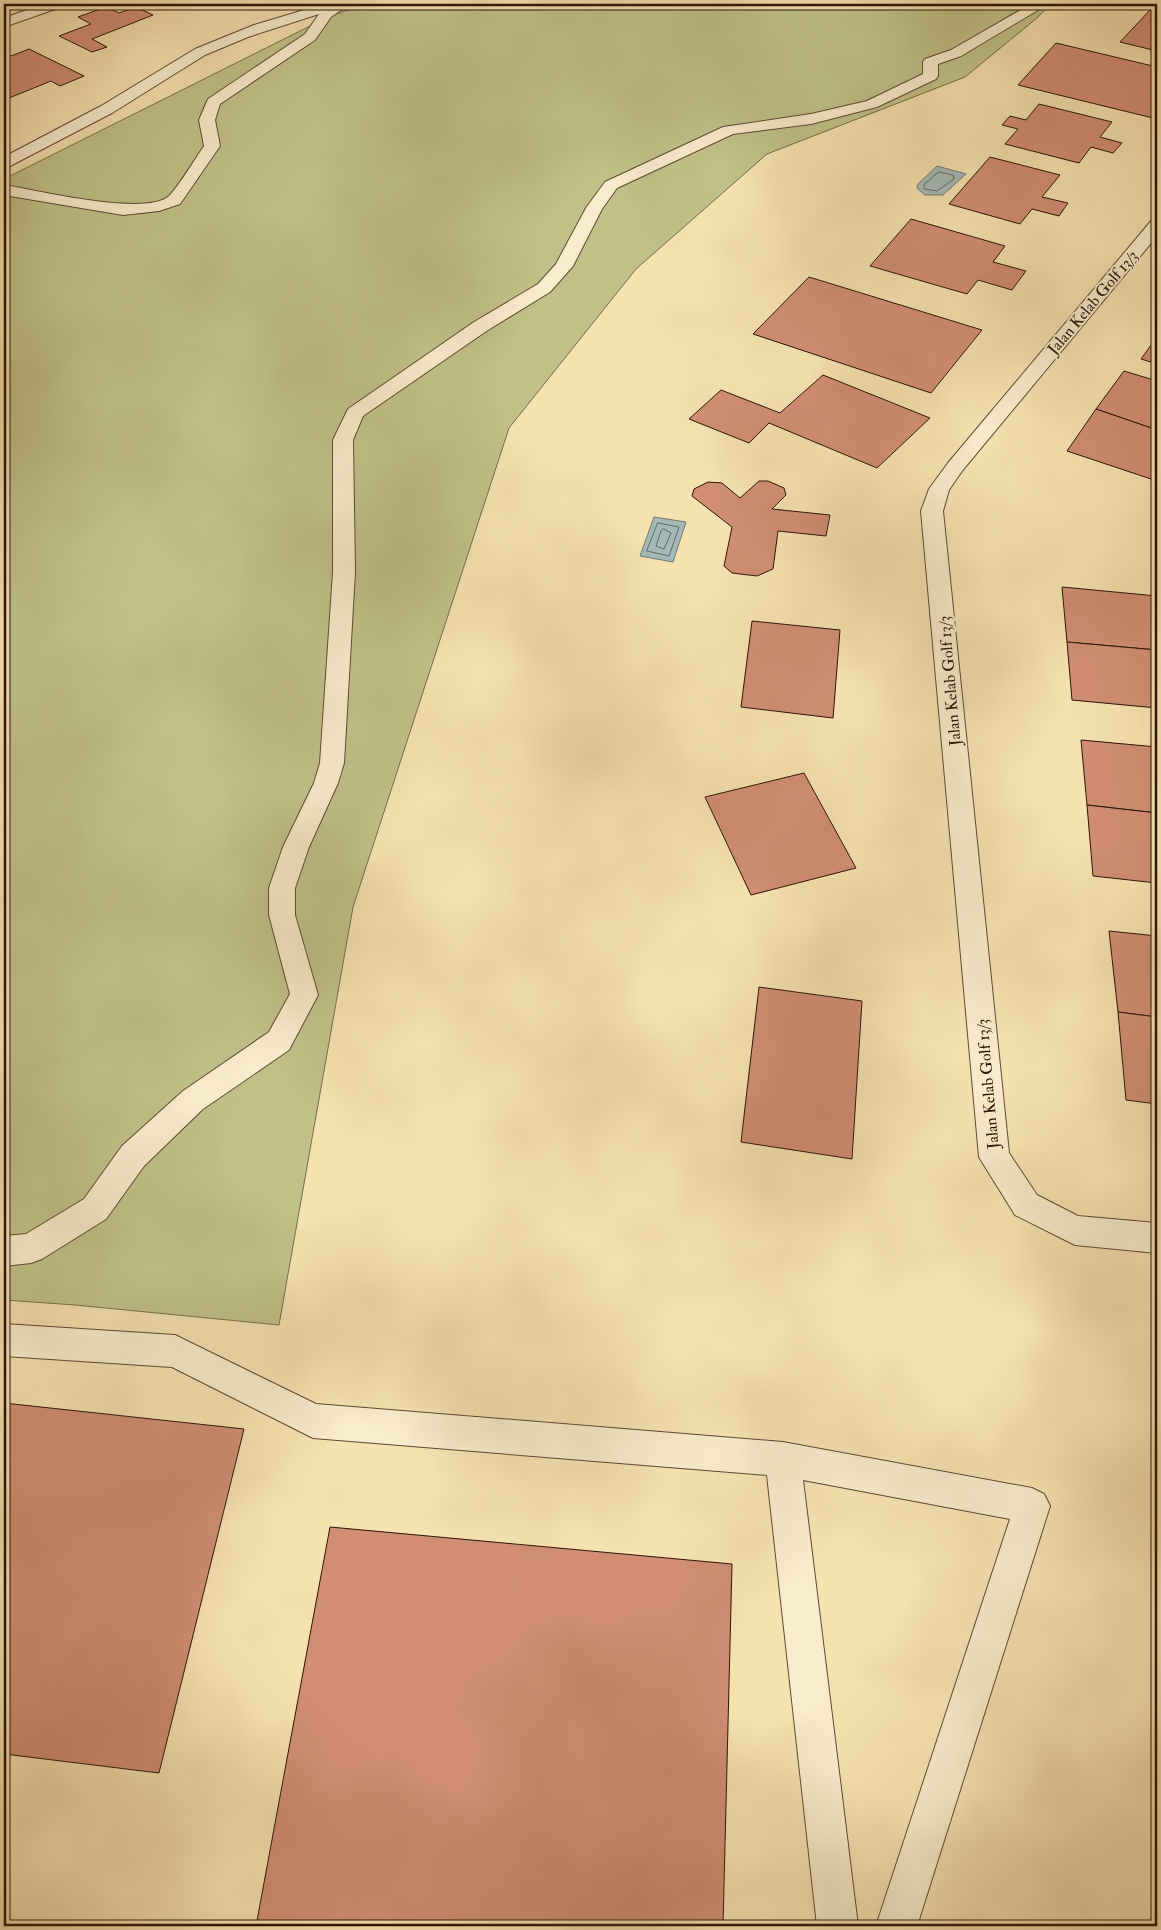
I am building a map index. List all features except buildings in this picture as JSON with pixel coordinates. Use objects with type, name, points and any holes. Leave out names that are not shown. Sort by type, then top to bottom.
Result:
[{"type":"street","points":[[4,23],[56,4]]},
{"type":"street","points":[[4,163],[70,131],[122,101],[186,59],[212,46],[280,21],[338,4]]},
{"type":"street","points":[[4,190],[123,210],[158,206],[174,200],[212,146],[207,120],[213,102],[310,37],[326,14],[343,4]]},
{"type":"street","points":[[4,1251],[30,1248],[95,1209],[133,1156],[192,1100],[279,1042],[304,994],[282,915],[282,888],[296,847],[326,783],[332,763],[344,572],[343,440],[355,413],[481,326],[544,288],[564,266],[594,208],[611,185],[729,130],[811,119],[872,104],[930,76],[930,62],[956,53],[1041,4]]},
{"type":"street","name":"Jalan Kelab Golf 13/3","points":[[1157,225],[955,468],[939,489],[932,512],[994,1157],[1026,1205],[1075,1230],[1157,1238]]},
{"type":"street","points":[[4,1340],[175,1351],[313,1421],[783,1459],[1032,1506],[897,1926]]},
{"type":"street","points":[[783,1459],[837,1926]]},
{"type":"green space","points":[[366,4],[1051,4],[1037,18],[965,77],[767,154],[636,269],[509,428],[353,907],[279,1325],[4,1300],[4,179],[330,16]]},
{"type":"water","points":[[937,166],[966,174],[943,195],[925,195],[917,188],[918,184]]},
{"type":"water","points":[[654,517],[686,522],[673,562],[640,556]]}]
